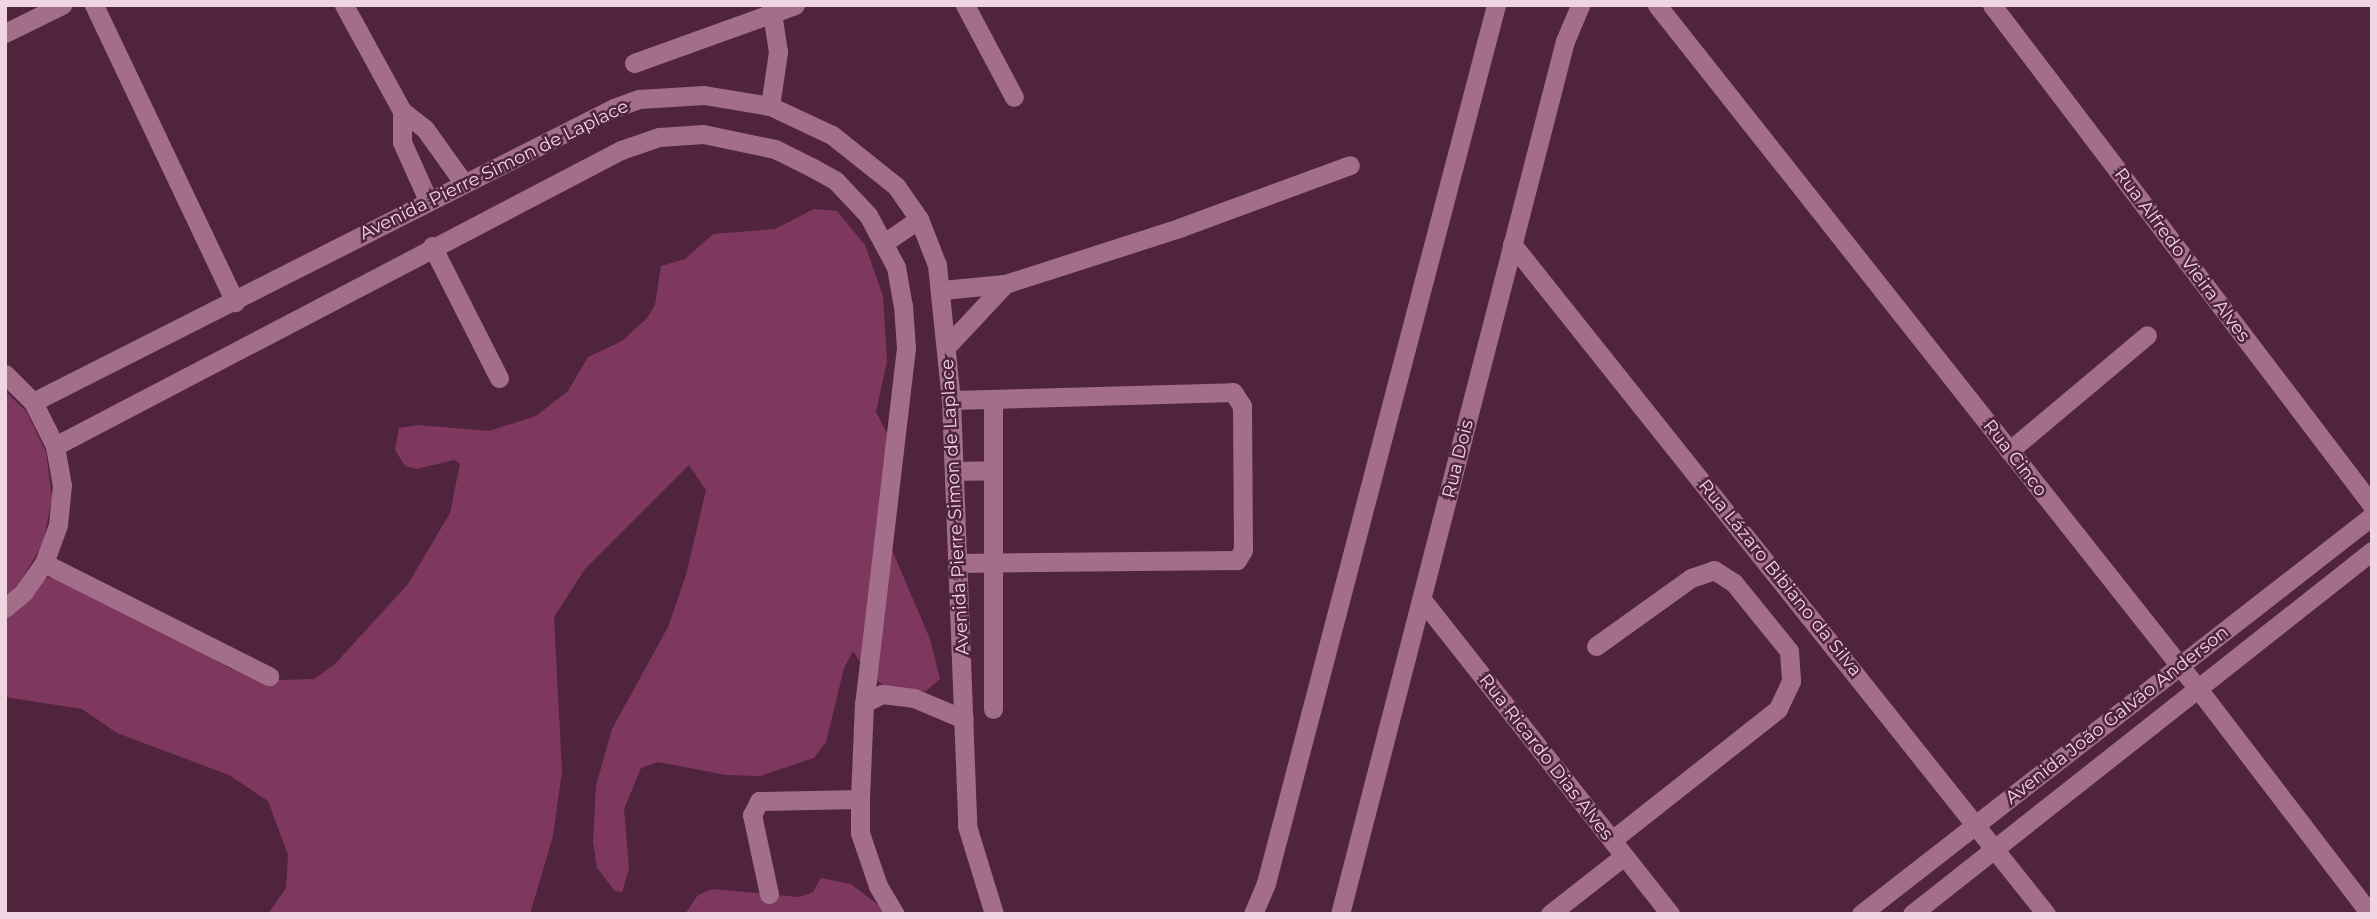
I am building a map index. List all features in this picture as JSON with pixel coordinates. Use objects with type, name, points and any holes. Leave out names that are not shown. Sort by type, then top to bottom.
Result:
[{"type":"street","points":[[5,33],[62,5]]},
{"type":"street","points":[[93,5],[236,302]]},
{"type":"street","points":[[344,5],[402,111],[425,130],[463,182]]},
{"type":"street","points":[[634,63],[773,10],[795,5]]},
{"type":"street","points":[[965,5],[1014,97]]},
{"type":"street","points":[[1253,914],[1266,883],[1496,5]]},
{"type":"street","name":"Rua Dois","points":[[1340,914],[1423,601],[1565,41],[1580,5]]},
{"type":"street","name":"Rua Cinco","points":[[1657,5],[2199,690],[2370,914]]},
{"type":"street","name":"Rua Alfredo Vieira Alves","points":[[1992,5],[2372,505]]},
{"type":"street","points":[[770,106],[778,52],[773,10]]},
{"type":"street","name":"Avenida Pierre Simon de Laplace","points":[[33,402],[236,302],[463,182],[639,100],[704,95],[770,106],[832,135],[896,186],[919,219],[942,290],[951,400],[967,826],[988,909]]},
{"type":"street","points":[[402,111],[402,142],[428,200]]},
{"type":"street","points":[[402,142],[425,130]]},
{"type":"street","points":[[55,446],[432,246],[621,150],[659,137],[703,134],[775,149],[836,181],[868,215],[896,267],[906,348],[864,704],[860,799],[860,833],[878,886],[895,914]]},
{"type":"street","points":[[942,290],[1005,284],[1179,228],[1350,165]]},
{"type":"street","points":[[884,243],[919,219]]},
{"type":"street","name":"Rua Lázaro Bibiano da Silva","points":[[1512,244],[2046,914]]},
{"type":"street","points":[[432,246],[499,378]]},
{"type":"street","points":[[947,346],[1005,284]]},
{"type":"street","points":[[2009,450],[2147,335]]},
{"type":"street","points":[[5,374],[33,402],[55,446],[62,485],[58,525],[44,563],[24,592],[5,608]]},
{"type":"street","points":[[951,400],[1233,392],[1242,406],[1243,550],[1237,560],[957,563]]},
{"type":"street","points":[[993,399],[993,709]]},
{"type":"street","points":[[954,471],[993,470]]},
{"type":"street","name":"Avenida João Galvão Anderson","points":[[1861,914],[2372,516]]},
{"type":"street","name":"Avenida João Galvão Anderson","points":[[1912,914],[2372,551]]},
{"type":"street","points":[[44,563],[270,676]]},
{"type":"street","points":[[1596,646],[1691,578],[1714,570],[1734,583],[1789,651],[1791,681],[1778,709],[1612,839]]},
{"type":"street","name":"Rua Ricardo Dias Alves","points":[[1423,601],[1670,914]]},
{"type":"street","points":[[961,644],[993,644]]},
{"type":"street","points":[[864,704],[882,694],[914,698],[964,719]]},
{"type":"street","points":[[769,894],[752,815],[759,801],[860,799]]},
{"type":"street","points":[[1549,914],[1624,856]]},
{"type":"shaded area","points":[[814,209],[837,211],[865,245],[883,296],[887,361],[876,412],[896,450],[892,550],[930,639],[940,679],[926,691],[890,690],[867,673],[853,651],[844,668],[826,742],[814,758],[760,776],[726,775],[658,762],[641,768],[624,809],[629,869],[622,892],[615,891],[597,868],[593,842],[596,786],[612,729],[668,627],[686,575],[706,490],[689,465],[585,569],[554,617],[562,771],[553,836],[530,914],[268,914],[286,888],[288,855],[268,801],[229,775],[117,733],[82,709],[5,697],[5,391],[26,411],[46,452],[52,498],[43,543],[23,577],[73,579],[231,669],[277,680],[314,679],[335,664],[408,584],[450,513],[460,464],[454,460],[417,469],[405,466],[395,450],[399,428],[418,425],[489,431],[536,416],[568,391],[588,357],[622,341],[647,318],[655,305],[661,266],[685,259],[713,234],[775,229]]},
{"type":"shaded area","points":[[821,878],[851,884],[890,914],[685,914],[698,895],[712,889],[799,897],[813,892]]}]
